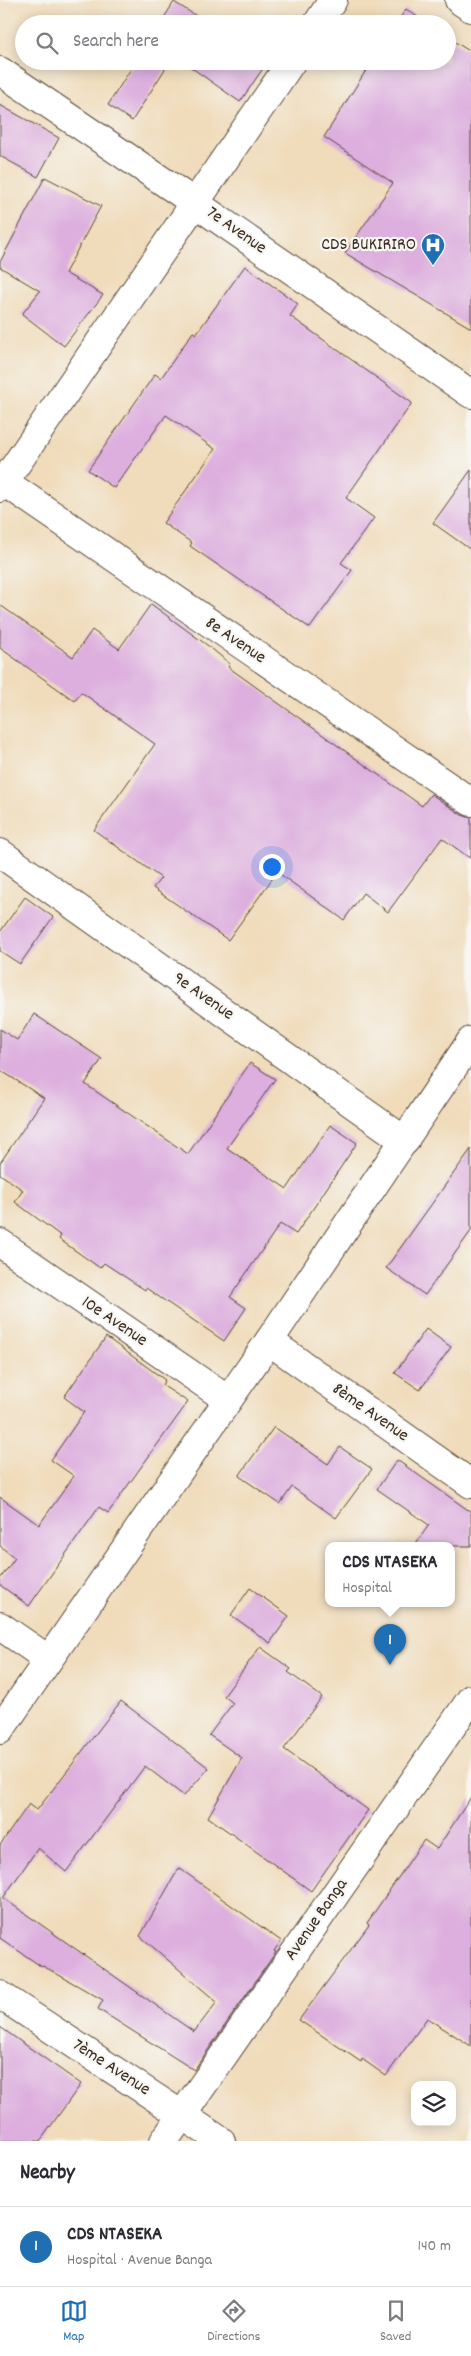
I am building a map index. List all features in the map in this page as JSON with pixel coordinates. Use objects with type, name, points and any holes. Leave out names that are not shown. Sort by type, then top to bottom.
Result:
[{"type":"street","points":[[323,15],[333,0]]},
{"type":"street","points":[[459,0],[471,8]]},
{"type":"street","points":[[1,483],[286,70]]},
{"type":"street","name":"7e Avenue","points":[[0,71],[471,394]]},
{"type":"street","name":"8e Avenue","points":[[1,483],[471,802]]},
{"type":"street","name":"9e Avenue","points":[[0,853],[405,1141]]},
{"type":"street","points":[[0,1730],[270,1341],[471,1041]]},
{"type":"street","name":"10e Avenue","points":[[0,1243],[228,1400]]},
{"type":"street","name":"8ème Avenue","points":[[270,1341],[471,1484]]},
{"type":"street","points":[[0,1626],[48,1659]]},
{"type":"street","name":"Avenue Banga","points":[[164,2141],[471,1699]]},
{"type":"street","name":"7ème Avenue","points":[[0,1995],[221,2141]]},
{"type":"building","points":[[174,2],[195,15],[166,15]]},
{"type":"building","points":[[406,9],[415,15],[402,15]]},
{"type":"building","points":[[456,43],[471,52],[471,328],[345,253],[393,183],[324,137],[366,70],[456,70]]},
{"type":"building","points":[[130,70],[164,70],[132,121],[108,105]]},
{"type":"building","points":[[195,70],[262,70],[240,102]]},
{"type":"building","points":[[0,105],[59,138],[38,177],[0,156]]},
{"type":"building","points":[[45,177],[101,206],[65,273],[103,295],[64,346],[22,314],[40,291],[0,267],[0,262]]},
{"type":"building","points":[[245,266],[298,304],[290,316],[412,403],[346,498],[374,518],[341,563],[352,570],[310,628],[190,546],[192,543],[163,523],[215,449],[166,415],[114,488],[88,470],[155,374],[161,378],[193,332],[196,334]]},
{"type":"building","points":[[471,470],[471,550],[433,523]]},
{"type":"building","points":[[151,604],[211,648],[230,664],[228,667],[422,806],[431,794],[462,815],[471,818],[471,859],[442,838],[388,912],[363,893],[344,920],[277,872],[228,940],[153,888],[161,878],[94,830],[155,744],[81,692],[75,701],[0,648],[0,605],[73,657],[92,630],[119,649]]},
{"type":"building","points":[[25,897],[53,917],[20,964],[0,951],[0,932]]},
{"type":"building","points":[[34,1014],[102,1059],[85,1084],[188,1154],[250,1063],[275,1079],[227,1148],[287,1189],[330,1125],[357,1143],[296,1234],[280,1224],[230,1297],[246,1308],[224,1341],[146,1288],[145,1290],[104,1263],[100,1268],[59,1239],[61,1236],[15,1202],[23,1190],[0,1174],[0,1163],[44,1098],[0,1070],[0,1029],[17,1040]]},
{"type":"building","points":[[471,1149],[471,1231],[425,1295],[386,1268]]},
{"type":"building","points":[[426,1329],[451,1347],[420,1390],[395,1373]]},
{"type":"building","points":[[106,1337],[165,1380],[162,1385],[188,1402],[108,1513],[99,1507],[29,1606],[0,1585],[0,1579],[15,1558],[0,1546],[0,1497],[39,1525],[74,1476],[51,1460],[84,1412],[64,1397]]},
{"type":"building","points":[[274,1427],[328,1464],[340,1447],[372,1469],[336,1518],[292,1487],[280,1504],[239,1476]]},
{"type":"building","points":[[397,1460],[471,1512],[471,1546],[455,1546],[455,1542],[417,1542],[429,1525],[377,1489]]},
{"type":"building","points":[[250,1588],[289,1616],[270,1643],[231,1615]]},
{"type":"building","points":[[260,1647],[291,1669],[288,1672],[322,1697],[284,1749],[368,1810],[311,1891],[208,1817],[242,1758],[209,1735],[233,1703],[224,1696]]},
{"type":"building","points":[[121,1701],[209,1768],[184,1796],[145,1766],[66,1872],[38,1848],[3,1898],[194,2032],[217,2002],[140,1936],[179,1868],[281,1941],[274,1951],[276,1952],[194,2070],[98,2009],[103,2000],[42,1967],[0,1938],[0,1845],[29,1804],[37,1810]]},
{"type":"building","points":[[471,1797],[471,2046],[427,2018],[386,2076],[362,2059],[361,2062],[299,2020],[369,1925],[367,1923],[424,1840],[437,1849]]},
{"type":"building","points":[[0,2027],[81,2084],[40,2141],[0,2141]]},
{"type":"place","name":"CDS BUKIRIRO","points":[[433,266]]},
{"type":"place","name":"CDS NTASEKA","points":[[390,1665]]}]
